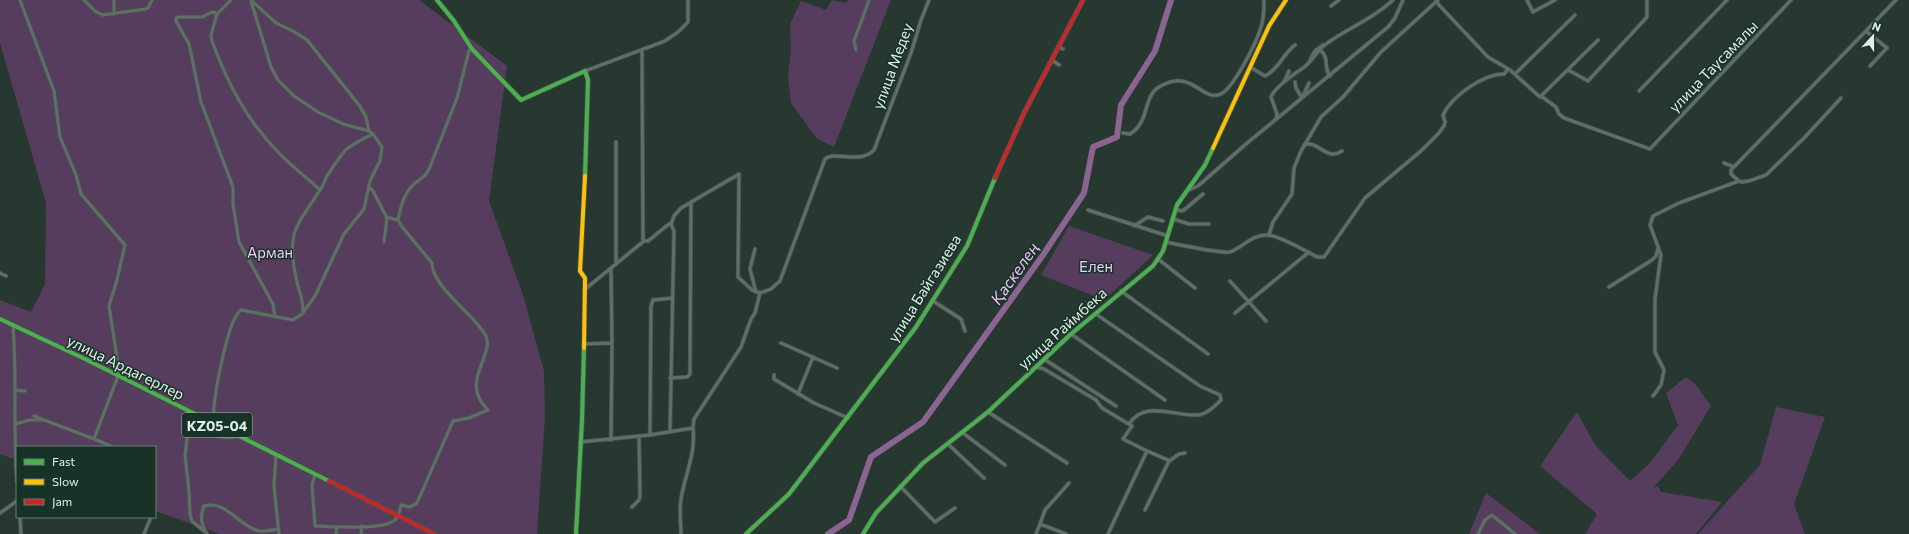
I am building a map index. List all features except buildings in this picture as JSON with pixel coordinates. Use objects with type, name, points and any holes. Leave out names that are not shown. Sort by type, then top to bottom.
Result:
[{"type":"street","points":[[20,0],[54,91],[60,137],[76,175],[81,194],[124,245],[117,280],[109,306],[118,364],[118,376],[94,439]]},
{"type":"street","points":[[84,0],[99,13],[114,14],[146,9],[152,0]]},
{"type":"street","points":[[114,0],[114,14]]},
{"type":"street","points":[[231,0],[217,15],[211,39],[227,79],[235,96],[252,121],[276,150],[320,190]]},
{"type":"street","points":[[250,0],[276,23],[307,40],[358,105],[366,117],[369,131]]},
{"type":"street","points":[[215,424],[215,396],[234,316],[241,310],[293,320],[302,314],[320,288],[344,234],[361,214],[369,186],[382,152],[380,143],[369,131],[343,124],[318,112],[294,96],[278,80],[271,67],[250,0]]},
{"type":"street","points":[[437,0],[454,21],[471,48],[521,100],[524,100],[585,71],[665,41],[686,25],[689,19],[688,0]]},
{"type":"street","points":[[856,50],[854,41],[869,0]]},
{"type":"street","name":"улица Медеу","points":[[760,293],[771,289],[780,281],[827,158],[834,156],[849,158],[864,156],[871,152],[878,141],[929,0]]},
{"type":"street","name":"улица Байгазиева","points":[[746,534],[789,494],[916,327],[933,301],[967,246],[1005,155],[1052,60],[1061,48],[1083,0]]},
{"type":"street","points":[[1123,133],[1130,134],[1133,132],[1146,115],[1150,97],[1161,85],[1183,80],[1192,83],[1210,95],[1219,95],[1227,90],[1234,81],[1261,28],[1264,0]]},
{"type":"street","name":"улица Раймбека","points":[[863,534],[876,513],[923,463],[988,412],[1071,334],[1153,266],[1166,242],[1176,209],[1205,165],[1269,26],[1286,0]]},
{"type":"street","points":[[1331,6],[1339,0]]},
{"type":"street","points":[[1309,62],[1316,51],[1324,44],[1342,32],[1366,20],[1393,0]]},
{"type":"street","points":[[1188,190],[1198,186],[1276,119],[1388,27],[1395,18],[1403,0]]},
{"type":"street","points":[[1269,235],[1273,222],[1292,194],[1294,168],[1304,145],[1321,116],[1343,97],[1370,63],[1437,0],[1488,57],[1508,68],[1541,96],[1598,40]]},
{"type":"street","points":[[1527,0],[1533,12],[1555,0]]},
{"type":"street","points":[[1568,70],[1588,81],[1647,16],[1647,0]]},
{"type":"street","points":[[1639,91],[1727,0]]},
{"type":"street","name":"улица Таусамалы","points":[[1541,96],[1556,107],[1559,114],[1564,118],[1648,148],[1653,147],[1667,130],[1791,0]]},
{"type":"street","points":[[1738,181],[1730,172],[1734,167],[1896,0]]},
{"type":"street","points":[[217,15],[216,13],[212,12],[202,17],[180,17],[176,18],[176,21],[189,44],[200,102],[233,187],[233,204],[240,242],[273,304],[275,317]]},
{"type":"street","points":[[1515,74],[1575,15]]},
{"type":"street","points":[[1866,31],[1887,48],[1870,66]]},
{"type":"street","points":[[1276,119],[1277,114],[1271,97],[1283,84],[1309,62],[1324,44]]},
{"type":"street","points":[[1250,67],[1265,76],[1278,65],[1288,50],[1295,45]]},
{"type":"street","points":[[315,475],[312,485],[315,526],[337,527],[389,524],[398,516],[401,505],[406,507],[414,505],[421,498],[452,421],[469,418],[488,410],[477,394],[476,386],[480,366],[488,343],[487,338],[480,326],[454,300],[440,282],[432,267],[432,263],[398,220],[401,204],[406,195],[415,184],[424,178],[430,168],[457,98],[471,48]]},
{"type":"street","points":[[642,50],[642,235],[644,241]]},
{"type":"street","points":[[1320,50],[1326,58],[1326,69],[1330,76]]},
{"type":"street","points":[[1052,60],[1060,65]]},
{"type":"street","points":[[1166,242],[1207,248],[1219,252],[1229,252],[1256,237],[1269,235],[1309,252],[1317,257],[1324,257],[1366,198],[1422,150],[1438,134],[1444,126],[1445,122],[1443,115],[1452,102],[1480,80],[1496,74],[1504,74],[1508,68]]},
{"type":"street","points":[[576,534],[584,344],[585,278],[580,272],[587,127],[588,80],[585,71]]},
{"type":"street","points":[[1283,84],[1289,71]]},
{"type":"street","points":[[1295,82],[1296,88],[1302,98]]},
{"type":"street","points":[[1302,98],[1309,82]]},
{"type":"street","points":[[1653,396],[1661,385],[1664,370],[1656,355],[1655,344],[1654,299],[1661,255],[1650,225],[1650,221],[1656,214],[1738,181],[1749,181],[1766,175],[1802,140],[1841,98]]},
{"type":"street","points":[[302,314],[302,296],[293,264],[293,236],[299,220],[320,190],[338,158],[346,148],[356,141],[373,134]]},
{"type":"street","points":[[616,142],[616,263]]},
{"type":"street","points":[[1304,145],[1312,144],[1330,155],[1335,155],[1342,151]]},
{"type":"street","points":[[1724,163],[1734,167]]},
{"type":"street","points":[[584,290],[644,241],[648,241],[663,227],[671,224],[677,211],[739,174],[738,276],[756,292],[760,293],[755,313],[751,319],[741,347],[694,419],[694,437],[691,460],[681,498],[681,534]]},
{"type":"street","points":[[369,186],[373,190],[386,217],[384,242]]},
{"type":"street","points":[[1176,209],[1181,211],[1184,210],[1203,194]]},
{"type":"street","points":[[670,378],[687,378],[690,374],[691,202]]},
{"type":"street","points":[[1088,210],[1168,236]]},
{"type":"street","points":[[386,217],[398,220]]},
{"type":"street","points":[[1134,226],[1148,217],[1163,221]]},
{"type":"street","points":[[1173,219],[1189,224],[1209,224]]},
{"type":"street","points":[[670,432],[674,231],[671,224]]},
{"type":"street","points":[[1609,287],[1652,260],[1656,256],[1658,247]]},
{"type":"street","points":[[755,249],[750,269],[756,292]]},
{"type":"street","points":[[1235,313],[1309,252]]},
{"type":"street","points":[[1158,259],[1195,288]]},
{"type":"street","points":[[611,268],[611,440]]},
{"type":"street","points":[[0,273],[6,276]]},
{"type":"street","points":[[1230,281],[1266,321]]},
{"type":"street","points":[[1122,291],[1208,354]]},
{"type":"street","points":[[650,435],[651,306],[653,300],[656,298],[673,298]]},
{"type":"street","points":[[933,301],[961,319],[965,331]]},
{"type":"street","points":[[1096,314],[1200,386],[1220,395],[1221,400],[1216,406],[1199,415],[1149,411],[1136,415],[1129,424]]},
{"type":"street","name":"улица Ардагерлер","points":[[0,319],[215,424],[434,534]]},
{"type":"street","points":[[13,325],[16,457]]},
{"type":"street","points":[[1071,334],[1165,400]]},
{"type":"street","points":[[584,344],[612,343]]},
{"type":"street","points":[[782,343],[838,368]]},
{"type":"street","points":[[798,394],[813,357]]},
{"type":"street","points":[[1044,359],[1116,406]]},
{"type":"street","points":[[1036,366],[1044,369],[1096,400],[1102,408],[1132,426],[1123,439],[1168,460],[1168,462]]},
{"type":"street","points":[[774,375],[774,379],[798,394],[848,418]]},
{"type":"street","points":[[15,390],[25,391]]},
{"type":"street","points":[[1087,395],[1098,394]]},
{"type":"street","points":[[988,412],[1067,463]]},
{"type":"street","points":[[34,416],[111,446]]},
{"type":"street","points":[[15,424],[30,420],[44,420]]},
{"type":"street","points":[[580,442],[611,440],[693,428]]},
{"type":"street","points":[[206,532],[192,521],[190,514],[185,455],[188,432],[193,431],[232,438],[238,436]]},
{"type":"street","points":[[963,433],[1005,465]]},
{"type":"street","points":[[632,507],[639,500],[640,496],[638,436]]},
{"type":"street","points":[[948,444],[984,478]]},
{"type":"street","points":[[1108,534],[1147,451]]},
{"type":"street","points":[[1145,510],[1168,462],[1180,454],[1185,453]]},
{"type":"street","points":[[276,455],[274,486],[277,529],[279,534]]},
{"type":"street","points":[[1036,534],[1045,510],[1069,483]]},
{"type":"street","points":[[900,486],[935,522],[955,508]]},
{"type":"street","points":[[0,512],[16,503]]},
{"type":"street","points":[[206,532],[201,513],[204,506],[209,504],[225,510],[258,531],[277,529]]},
{"type":"street","points":[[0,508],[8,508]]},
{"type":"street","points":[[1478,534],[1485,520],[1492,515],[1515,534]]},
{"type":"street","points":[[20,518],[21,534]]},
{"type":"street","points":[[144,534],[151,518]]},
{"type":"street","points":[[1040,524],[1066,534]]},
{"type":"street","points":[[361,534],[362,526]]},
{"type":"street","points":[[336,534],[337,527]]},
{"type":"green space","name":"Арман","points":[[0,0],[419,0],[507,66],[489,201],[523,295],[544,371],[545,417],[537,534],[220,534],[156,511],[156,446],[16,446],[16,460],[0,454],[0,300],[31,312],[45,284],[46,203],[0,43]]},
{"type":"green space","points":[[832,0],[846,3],[848,0],[891,0],[834,147],[817,139],[791,103],[788,78],[791,48],[790,24],[801,1],[826,10]]},
{"type":"green space","name":"Елен","points":[[1069,226],[1153,255],[1104,300],[1041,275]]},
{"type":"green space","points":[[1686,377],[1696,385],[1711,406],[1678,460],[1653,488],[1658,486],[1661,492],[1722,502],[1696,534],[1585,534],[1597,514],[1540,466],[1577,412],[1595,445],[1630,481],[1650,463],[1678,425],[1666,393]]},
{"type":"green space","points":[[1776,407],[1825,417],[1794,504],[1805,534],[1698,534],[1760,465]]},
{"type":"green space","points":[[1486,493],[1540,534],[1469,534]]},
{"type":"waterway","name":"Қаскелең","points":[[828,534],[849,520],[871,457],[923,422],[1043,255],[1084,193],[1093,147],[1117,137],[1121,105],[1155,51],[1171,0]]},
{"type":"traffic: fast","points":[[437,0],[454,21],[472,49],[521,100],[585,71],[588,80],[585,176]]},
{"type":"traffic: fast","points":[[863,534],[876,513],[923,463],[988,412],[1071,334],[1153,266],[1163,251],[1177,205],[1205,165],[1213,148]]},
{"type":"traffic: fast","points":[[746,534],[789,494],[916,327],[967,246],[995,178]]},
{"type":"traffic: fast","points":[[0,319],[85,359],[329,481]]},
{"type":"traffic: fast","points":[[576,534],[584,348]]},
{"type":"traffic: slow","points":[[1213,148],[1269,26],[1286,0]]},
{"type":"traffic: slow","points":[[584,348],[585,278],[580,271],[585,176]]},
{"type":"traffic: jam","points":[[995,178],[1024,113],[1083,0]]},
{"type":"traffic: jam","points":[[329,481],[434,534]]}]
